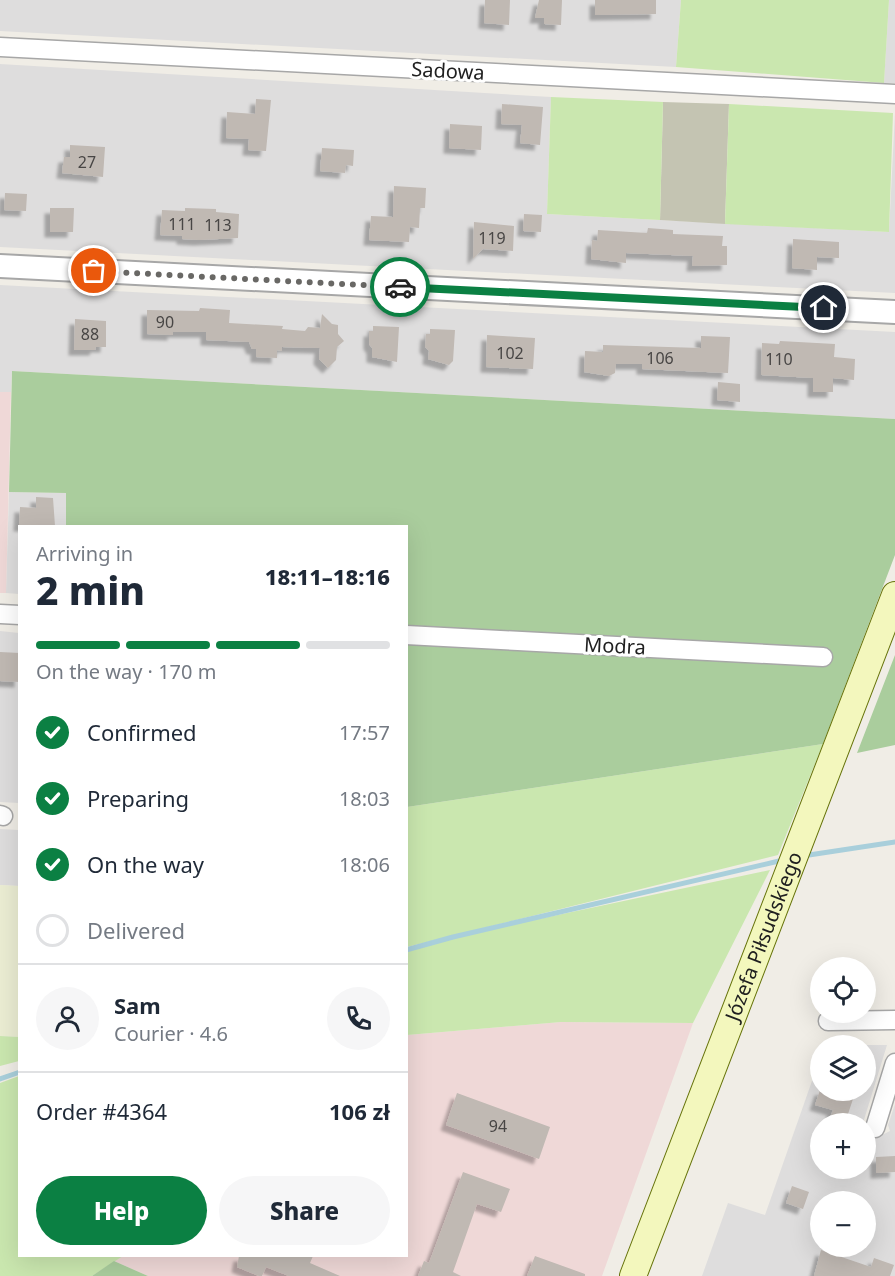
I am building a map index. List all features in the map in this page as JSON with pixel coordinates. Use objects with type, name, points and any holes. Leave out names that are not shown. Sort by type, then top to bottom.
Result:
[{"type":"main road","name":"Józefa Piłsudskiego","points":[[633,1276],[895,595]]},
{"type":"street","name":"Sadowa","points":[[0,47],[895,94]]},
{"type":"street","points":[[0,266],[895,312]]},
{"type":"street","points":[[0,614],[18,615]]},
{"type":"street","name":"Modra","points":[[408,635],[823,657]]},
{"type":"street","points":[[876,1020],[895,1020]]},
{"type":"street","points":[[876,1125],[895,1063]]},
{"type":"shaded area","points":[[0,0],[681,0],[676,67],[0,31]]},
{"type":"shaded area","points":[[889,0],[895,0],[895,83],[884,83]]},
{"type":"shaded area","points":[[0,64],[551,97],[547,214],[889,232],[895,113],[895,293],[0,247]]},
{"type":"shaded area","points":[[663,102],[729,104],[725,224],[660,220]]},
{"type":"shaded area","points":[[0,285],[895,332],[895,419],[12,371],[11,392],[0,392]]},
{"type":"shaded area","points":[[0,392],[11,392],[6,593],[0,593]]},
{"type":"shaded area","points":[[9,492],[66,493],[66,525],[18,525],[18,594],[6,593]]},
{"type":"shaded area","points":[[0,631],[18,633],[18,803],[0,802]]},
{"type":"shaded area","points":[[0,829],[18,830],[18,886],[0,885]]},
{"type":"shaded area","points":[[0,885],[18,886],[18,1037],[0,1036]]},
{"type":"shaded area","points":[[561,1022],[693,1023],[602,1276],[148,1276],[114,1261],[121,1257],[408,1257],[408,1035]]},
{"type":"shaded area","points":[[876,1045],[887,1045],[876,1081]]},
{"type":"shaded area","points":[[810,1087],[810,1101],[870,1101],[866,1113],[810,1113],[810,1179],[876,1179],[876,1138],[890,1131],[888,1125],[895,1104],[895,1276],[702,1276],[728,1203],[765,1215]]},
{"type":"green space","points":[[681,0],[889,0],[884,83],[676,67]]},
{"type":"green space","points":[[551,97],[663,102],[660,220],[547,214]]},
{"type":"green space","points":[[729,104],[893,113],[889,232],[725,224]]},
{"type":"green space","points":[[12,371],[895,419],[895,555],[823,744],[408,807],[408,525],[66,525],[66,493],[9,492]]},
{"type":"green space","points":[[895,655],[895,745],[857,753]]},
{"type":"green space","points":[[823,744],[778,855],[408,947],[408,807]]},
{"type":"green space","points":[[770,870],[693,1023],[561,1022],[408,1035],[408,952],[453,937]]},
{"type":"green space","points":[[0,1036],[18,1037],[18,1061],[0,1066]]},
{"type":"green space","points":[[18,1076],[18,1257],[121,1257],[92,1276],[0,1276],[0,1083]]},
{"type":"green space","points":[[114,1261],[148,1276],[92,1276]]},
{"type":"building","points":[[485,0],[510,0],[509,25],[484,23]]},
{"type":"building","points":[[539,0],[562,0],[561,25],[544,24],[544,18],[535,18]]},
{"type":"building","points":[[595,0],[656,0],[656,14],[595,15]]},
{"type":"building","points":[[256,99],[271,100],[266,151],[248,150],[249,139],[226,138],[227,112],[255,114]]},
{"type":"building","points":[[502,104],[543,107],[540,145],[520,143],[522,125],[501,124]]},
{"type":"building","points":[[450,124],[482,126],[481,150],[449,148]]},
{"type":"building","points":[[70,145],[105,147],[103,177],[62,173],[64,157],[70,157]]},
{"type":"building","points":[[322,148],[354,150],[353,166],[346,165],[345,173],[320,171]]},
{"type":"building","points":[[394,186],[426,188],[425,208],[420,208],[419,228],[410,227],[409,242],[369,240],[371,216],[393,217]]},
{"type":"building","points":[[5,193],[27,194],[26,211],[4,210]]},
{"type":"building","points":[[50,208],[74,208],[73,232],[50,232]]},
{"type":"building","points":[[185,208],[216,209],[216,212],[239,214],[238,238],[199,240],[182,239],[182,236],[160,235],[162,210],[185,211]]},
{"type":"building","points":[[524,214],[542,215],[541,232],[523,231]]},
{"type":"building","points":[[474,222],[514,226],[513,251],[483,249],[473,259]]},
{"type":"building","points":[[648,228],[673,230],[673,234],[723,236],[722,246],[727,246],[727,265],[692,266],[693,256],[626,253],[626,263],[591,259],[592,240],[597,241],[598,230],[647,233]]},
{"type":"building","points":[[793,239],[839,242],[839,258],[817,257],[817,270],[792,268]]},
{"type":"building","points":[[200,308],[230,310],[229,323],[283,326],[282,329],[305,331],[308,327],[320,328],[322,314],[332,324],[338,325],[338,334],[344,341],[337,347],[336,360],[328,368],[319,359],[320,348],[282,347],[282,351],[277,350],[277,358],[256,357],[256,349],[252,349],[249,342],[206,340],[206,332],[173,332],[173,335],[147,334],[147,310],[199,311]]},
{"type":"building","points":[[75,319],[106,321],[106,347],[96,347],[95,350],[74,350]]},
{"type":"building","points":[[373,326],[399,327],[397,362],[372,357],[369,331],[373,331]]},
{"type":"building","points":[[430,329],[455,330],[453,361],[449,365],[428,359],[429,351],[425,347],[426,334],[430,334]]},
{"type":"building","points":[[487,335],[535,338],[533,369],[486,367]]},
{"type":"building","points":[[701,336],[730,337],[728,373],[642,369],[642,364],[616,364],[615,373],[609,376],[584,372],[585,351],[603,352],[603,345],[701,348]]},
{"type":"building","points":[[780,341],[835,344],[834,357],[855,359],[854,380],[833,378],[833,392],[813,392],[813,378],[761,375],[762,343],[779,344]]},
{"type":"building","points":[[718,382],[740,384],[740,402],[717,400]]},
{"type":"building","points":[[36,497],[53,498],[55,525],[19,525],[20,507],[36,508]]},
{"type":"building","points":[[0,652],[18,653],[18,682],[0,681]]},
{"type":"building","points":[[457,1093],[550,1127],[539,1159],[446,1125]]},
{"type":"building","points":[[816,1101],[852,1101],[848,1113],[832,1113],[833,1110],[815,1105]]},
{"type":"building","points":[[895,1156],[895,1172],[876,1173],[876,1157]]},
{"type":"building","points":[[463,1172],[510,1189],[501,1212],[477,1204],[453,1272],[461,1276],[418,1276],[424,1261],[429,1263]]},
{"type":"building","points":[[792,1186],[809,1192],[803,1209],[786,1203]]},
{"type":"building","points":[[535,1256],[585,1274],[585,1276],[527,1276]]},
{"type":"building","points":[[239,1257],[313,1257],[310,1263],[340,1276],[289,1276],[266,1267],[262,1276],[259,1276],[237,1267]]},
{"type":"building","points":[[819,1257],[842,1257],[871,1267],[874,1258],[894,1265],[890,1276],[814,1276]]},
{"type":"waterway","points":[[809,855],[895,842]]},
{"type":"waterway","points":[[408,949],[779,861]]},
{"type":"waterway","points":[[0,1079],[18,1073]]},
{"type":"way so far","points":[[94,271],[400,287]]},
{"type":"route","points":[[400,287],[824,308]]}]
